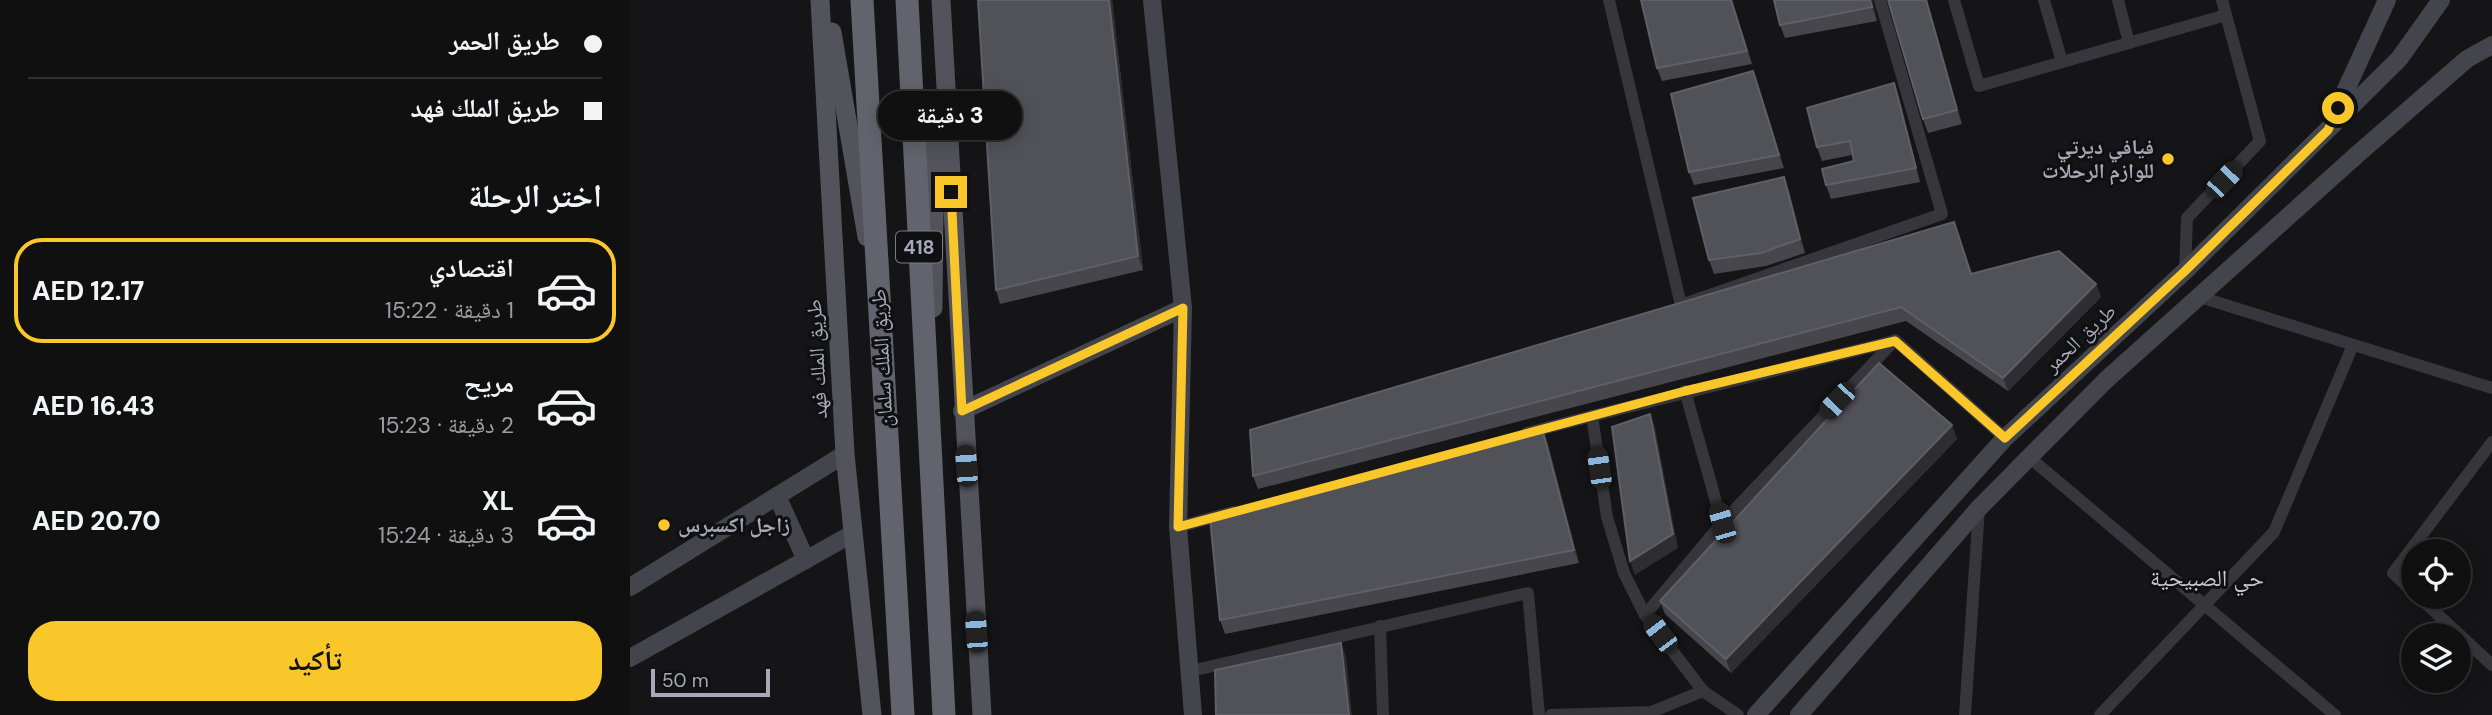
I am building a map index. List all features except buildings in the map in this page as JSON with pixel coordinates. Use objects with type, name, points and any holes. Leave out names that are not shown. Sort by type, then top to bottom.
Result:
[{"type":"highway","name":"طريق الملك سلمان","points":[[862,0],[903,715]]},
{"type":"highway","name":"طريق الملك سلمان","points":[[907,0],[944,715]]},
{"type":"main road","name":"طريق الملك فهد","points":[[820,0],[845,454],[872,715]]},
{"type":"main road","points":[[827,0],[879,308]]},
{"type":"main road","points":[[931,495],[939,0]]},
{"type":"main road","points":[[939,0],[982,715]]},
{"type":"street","points":[[1152,0],[1183,308],[1178,527],[1193,715]]},
{"type":"street","points":[[1609,0],[1681,304],[1942,214],[1880,0]]},
{"type":"street","points":[[1954,0],[1979,86],[2226,15]]},
{"type":"street","points":[[2044,0],[2062,62]]},
{"type":"street","points":[[2118,0],[2129,43]]},
{"type":"street","points":[[2185,271],[2187,218],[2260,141],[2222,0]]},
{"type":"street","points":[[2328,130],[2387,0]]},
{"type":"street","name":"طريق الحمر","points":[[1756,715],[2005,438],[2185,271],[2399,60],[2441,0]]},
{"type":"street","points":[[1799,715],[1979,508],[2106,380],[2467,59],[2492,45]]},
{"type":"street","points":[[2200,297],[2492,388]]},
{"type":"street","points":[[962,411],[1183,308]]},
{"type":"street","points":[[1895,341],[2005,438]]},
{"type":"street","points":[[1512,438],[1685,391],[1895,341]]},
{"type":"street","points":[[1645,615],[1722,523],[1895,341]]},
{"type":"street","points":[[2100,715],[2274,532],[2353,345]]},
{"type":"street","points":[[1685,391],[1722,523]]},
{"type":"street","points":[[1592,416],[1607,517],[1624,573],[1645,615],[1703,691],[1738,715]]},
{"type":"street","points":[[2419,539],[2492,442]]},
{"type":"street","points":[[630,587],[845,454]]},
{"type":"street","points":[[2029,457],[2203,607],[2335,715]]},
{"type":"street","points":[[777,496],[806,560]]},
{"type":"street","points":[[1965,715],[1979,508]]},
{"type":"street","points":[[1178,527],[1245,509]]},
{"type":"street","points":[[630,659],[852,534]]},
{"type":"street","points":[[2401,562],[2393,573],[2401,581]]},
{"type":"street","points":[[1191,671],[1528,593],[1539,715]]},
{"type":"street","points":[[2431,609],[2492,665]]},
{"type":"street","points":[[1380,626],[1383,715]]},
{"type":"street","points":[[1551,715],[1651,712],[1703,691]]},
{"type":"place","name":"فيافي ديرتي للوازم الرحلات","points":[[2168,159]]},
{"type":"place","name":"زاجل اكسبرس","points":[[664,525]]},
{"type":"district","name":"حي الصبيحية","points":[[2207,578]]},
{"type":"route","points":[[951,192],[962,411],[1183,308],[1178,527],[1685,391],[1895,341],[2005,438],[2185,271],[2328,130],[2338,108]]}]
